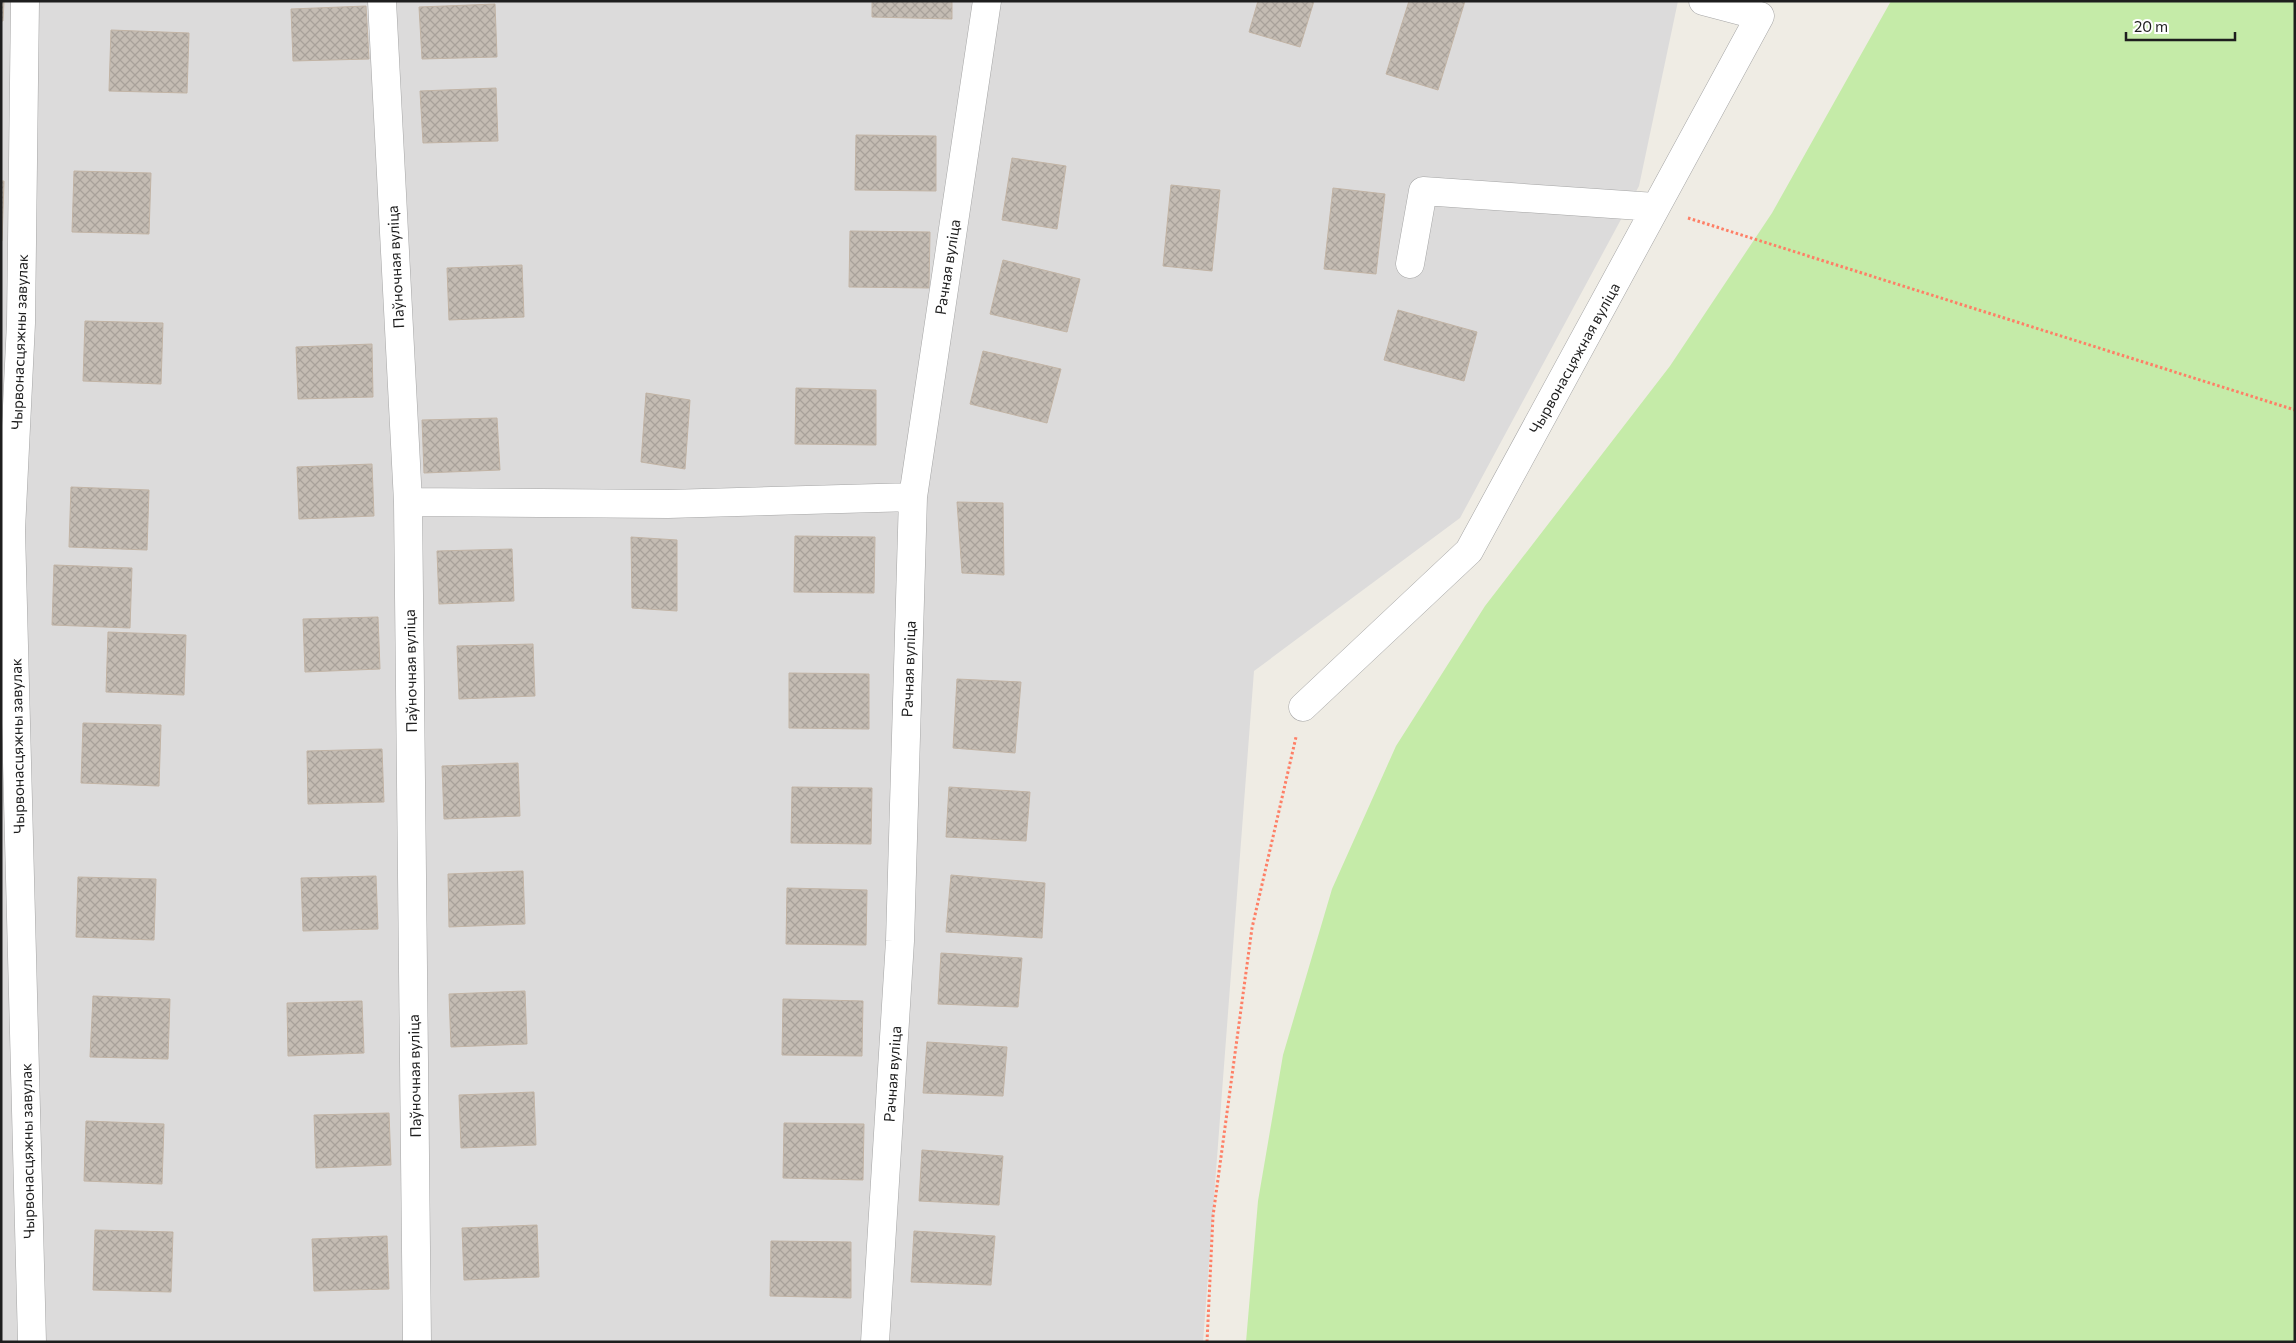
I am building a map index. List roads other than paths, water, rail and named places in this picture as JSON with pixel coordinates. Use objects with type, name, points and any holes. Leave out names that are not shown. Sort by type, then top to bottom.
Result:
[{"type":"street","name":"Чырвонасцяжны завулак","points":[[25,1],[21,323],[6,530],[32,1342]]},
{"type":"street","name":"Паўночная вуліца","points":[[382,1],[408,502],[417,1342]]},
{"type":"street","name":"Рачная вуліца","points":[[875,1342],[900,941],[912,498],[987,1]]},
{"type":"street","name":"Чырвонасцяжная вуліца","points":[[1303,707],[1469,551],[1760,16],[1703,1]]},
{"type":"street","points":[[1410,264],[1423,191],[1655,208]]},
{"type":"street","points":[[408,502],[668,504],[912,498]]}]
